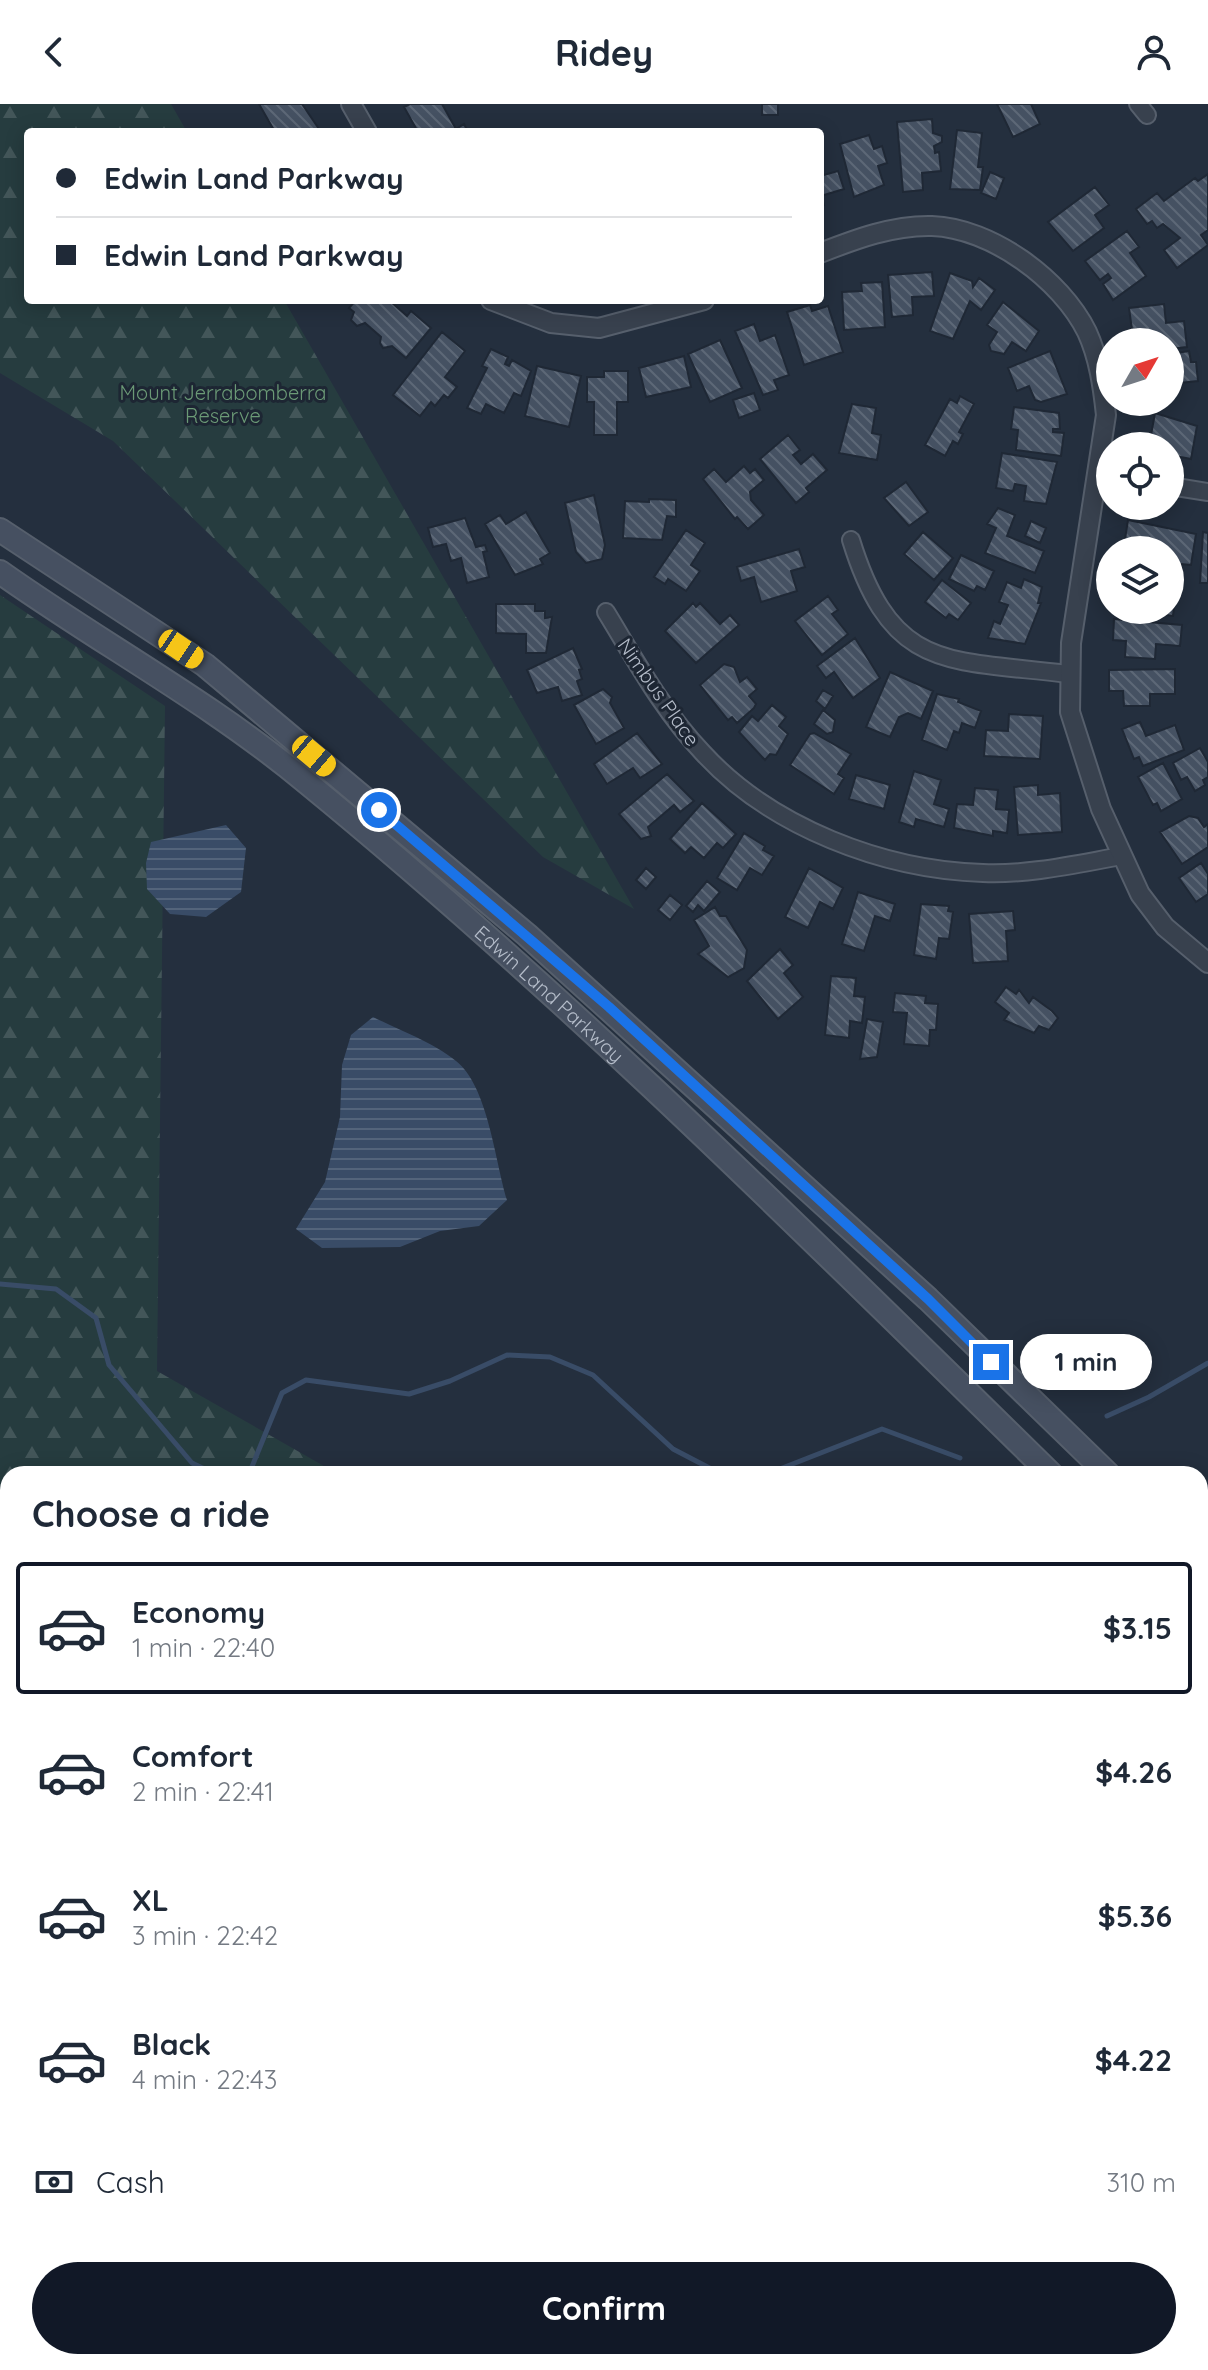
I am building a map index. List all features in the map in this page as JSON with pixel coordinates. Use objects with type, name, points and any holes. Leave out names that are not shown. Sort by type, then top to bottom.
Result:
[{"type":"main road","name":"Edwin Land Parkway","points":[[0,530],[205,665],[527,935],[928,1299],[1100,1466]]},
{"type":"main road","name":"Edwin Land Parkway","points":[[0,572],[83,631],[195,701],[303,779],[558,998],[707,1136],[1043,1466]]},
{"type":"street","points":[[351,104],[365,128]]},
{"type":"street","points":[[824,251],[867,234],[931,226],[978,233],[1022,260],[1072,308],[1086,332],[1097,361],[1106,415],[1105,432]]},
{"type":"street","points":[[501,304],[551,323],[599,328],[689,304]]},
{"type":"street","points":[[1184,488],[1208,492]]},
{"type":"street","points":[[1096,519],[1068,674],[1070,712],[1082,758],[1122,856],[1151,910],[1179,940],[1208,963]]},
{"type":"street","points":[[851,540],[878,608],[900,631],[925,649],[967,663],[1068,674]]},
{"type":"street","name":"Nimbus Place","points":[[606,612],[656,694],[704,755],[737,785],[826,838],[907,864],[982,873],[1020,872],[1122,856]]},
{"type":"green space","name":"Mount Jerrabomberra Reserve","points":[[0,104],[171,104],[185,128],[24,128],[24,304],[286,304],[634,909],[543,857],[113,441],[0,373]]},
{"type":"green space","points":[[0,595],[165,706],[157,1371],[324,1466],[0,1466]]},
{"type":"water","points":[[226,825],[246,848],[241,892],[206,917],[170,914],[147,889],[146,863],[151,842]]},
{"type":"water","points":[[373,1017],[437,1048],[467,1073],[476,1088],[489,1125],[507,1200],[479,1226],[440,1231],[400,1247],[322,1248],[296,1229],[325,1182],[340,1117],[342,1065],[351,1035]]},
{"type":"building","points":[[259,104],[302,104],[318,128],[273,128]]},
{"type":"building","points":[[410,104],[442,104],[455,128],[416,128],[404,107]]},
{"type":"building","points":[[762,104],[778,104],[778,115],[762,115]]},
{"type":"building","points":[[997,104],[1031,104],[1040,124],[1013,137]]},
{"type":"building","points":[[932,119],[933,133],[942,136],[942,142],[934,146],[935,153],[939,152],[941,171],[922,173],[923,190],[903,192],[897,122]]},
{"type":"building","points":[[957,130],[982,133],[978,167],[983,167],[980,190],[950,189]]},
{"type":"building","points":[[869,135],[874,149],[882,146],[887,163],[878,166],[884,185],[854,197],[840,144]]},
{"type":"building","points":[[838,171],[844,189],[824,195],[824,175]]},
{"type":"building","points":[[990,172],[1004,178],[996,199],[981,193]]},
{"type":"building","points":[[1208,174],[1208,230],[1201,235],[1208,245],[1177,268],[1164,250],[1180,238],[1163,224],[1157,228],[1152,221],[1147,224],[1136,209],[1157,193],[1164,201],[1195,178],[1198,181]]},
{"type":"building","points":[[1095,187],[1109,205],[1095,215],[1104,228],[1073,251],[1048,222]]},
{"type":"building","points":[[1127,231],[1139,247],[1130,253],[1146,276],[1113,300],[1103,284],[1111,278],[1108,274],[1100,280],[1085,261]]},
{"type":"building","points":[[932,272],[934,296],[912,297],[913,315],[892,317],[888,275]]},
{"type":"building","points":[[950,273],[972,281],[973,287],[979,278],[995,290],[981,310],[970,301],[953,339],[930,331]]},
{"type":"building","points":[[882,282],[885,327],[844,330],[842,292],[862,291],[861,283]]},
{"type":"building","points":[[1003,302],[1039,331],[1026,351],[1012,342],[1004,354],[991,351],[989,345],[997,332],[987,325]]},
{"type":"building","points":[[352,304],[394,304],[407,316],[411,311],[431,328],[406,358],[392,346],[383,348],[381,337],[365,323],[357,326],[351,320],[354,312],[349,308]]},
{"type":"building","points":[[1164,304],[1166,323],[1184,321],[1187,347],[1184,347],[1184,328],[1132,328],[1129,308]]},
{"type":"building","points":[[810,305],[812,311],[828,306],[843,352],[804,365],[787,312]]},
{"type":"building","points":[[754,324],[760,341],[775,335],[789,375],[774,380],[778,390],[763,395],[735,331]]},
{"type":"building","points":[[442,332],[465,351],[445,377],[457,387],[448,398],[444,395],[435,406],[431,402],[420,416],[393,395]]},
{"type":"building","points":[[720,340],[742,388],[710,402],[688,354]]},
{"type":"building","points":[[491,349],[508,357],[505,364],[509,366],[512,360],[531,371],[521,396],[514,393],[504,413],[486,404],[481,414],[467,408],[487,368],[482,366]]},
{"type":"building","points":[[1050,351],[1067,394],[1041,402],[1035,400],[1029,386],[1017,391],[1008,368]]},
{"type":"building","points":[[1189,351],[1191,362],[1196,362],[1198,381],[1184,382],[1184,352]]},
{"type":"building","points":[[684,356],[691,387],[646,397],[639,368]]},
{"type":"building","points":[[537,366],[581,376],[569,427],[525,416]]},
{"type":"building","points":[[604,371],[628,371],[628,402],[617,402],[617,435],[594,435],[594,402],[587,402],[587,377],[604,377]]},
{"type":"building","points":[[754,393],[760,410],[739,418],[733,400]]},
{"type":"building","points":[[960,396],[974,404],[959,432],[963,434],[958,444],[953,441],[945,456],[925,445],[950,399],[957,403]]},
{"type":"building","points":[[852,404],[876,408],[872,433],[881,435],[877,460],[839,453]]},
{"type":"building","points":[[1014,407],[1059,413],[1060,429],[1053,429],[1053,432],[1064,433],[1061,456],[1016,450],[1018,430],[1011,429]]},
{"type":"building","points":[[1154,416],[1197,426],[1191,459],[1184,458],[1184,432],[1152,432]]},
{"type":"building","points":[[788,435],[800,450],[793,455],[801,464],[813,454],[827,470],[806,488],[809,492],[796,503],[760,459]]},
{"type":"building","points":[[1002,453],[1057,462],[1046,504],[1024,501],[1026,486],[1015,484],[1013,491],[996,488]]},
{"type":"building","points":[[744,466],[750,473],[755,469],[764,480],[750,492],[751,500],[764,515],[748,529],[737,517],[735,519],[703,479],[714,469],[726,482]]},
{"type":"building","points":[[906,482],[928,512],[909,526],[884,498]]},
{"type":"building","points":[[594,495],[605,545],[602,559],[586,563],[576,552],[565,503]]},
{"type":"building","points":[[649,499],[676,500],[676,517],[667,516],[662,540],[623,538],[625,501],[649,502]]},
{"type":"building","points":[[998,508],[1015,515],[1007,536],[1044,551],[1035,573],[985,553],[996,528],[987,524]]},
{"type":"building","points":[[526,512],[550,553],[540,559],[543,564],[515,575],[485,524],[500,515],[506,524]]},
{"type":"building","points":[[465,518],[476,547],[485,545],[487,551],[483,552],[489,577],[467,583],[461,558],[451,561],[446,544],[433,547],[428,528]]},
{"type":"building","points":[[1128,520],[1196,534],[1191,565],[1184,564],[1184,536],[1125,536]]},
{"type":"building","points":[[1031,521],[1046,528],[1040,543],[1025,536]]},
{"type":"building","points":[[686,530],[705,543],[691,565],[700,571],[686,591],[668,579],[665,584],[654,577]]},
{"type":"building","points":[[923,532],[953,558],[934,580],[904,554]]},
{"type":"building","points":[[1203,532],[1208,533],[1208,583],[1200,583]]},
{"type":"building","points":[[799,549],[805,567],[791,571],[797,591],[761,602],[754,577],[741,581],[737,567]]},
{"type":"building","points":[[961,555],[994,571],[985,590],[977,586],[974,591],[949,579]]},
{"type":"building","points":[[1024,579],[1042,587],[1038,603],[1041,603],[1025,644],[988,638],[994,621],[1000,624],[1008,605],[999,602],[1007,582],[1021,588]]},
{"type":"building","points":[[942,580],[971,603],[958,620],[949,614],[946,618],[925,602]]},
{"type":"building","points":[[828,596],[838,610],[832,614],[848,634],[822,655],[795,621]]},
{"type":"building","points":[[693,603],[696,607],[700,603],[720,624],[730,615],[739,625],[696,663],[665,631]]},
{"type":"building","points":[[496,604],[535,604],[535,611],[545,611],[545,618],[552,617],[546,653],[526,653],[526,634],[496,633]]},
{"type":"building","points":[[1114,624],[1182,625],[1180,646],[1156,644],[1155,659],[1125,657],[1126,641],[1113,640]]},
{"type":"building","points":[[855,638],[880,678],[853,698],[834,672],[826,678],[817,666]]},
{"type":"building","points":[[573,648],[582,669],[579,670],[582,679],[577,681],[582,695],[562,701],[558,687],[537,693],[527,670]]},
{"type":"building","points":[[724,664],[734,667],[740,682],[747,677],[757,689],[749,696],[756,704],[754,708],[737,723],[732,717],[728,720],[700,685]]},
{"type":"building","points":[[1175,669],[1175,694],[1150,694],[1150,706],[1124,706],[1123,691],[1109,691],[1109,670]]},
{"type":"building","points":[[890,672],[933,691],[921,719],[908,713],[899,717],[890,737],[866,727]]},
{"type":"building","points":[[603,689],[612,697],[610,703],[624,728],[596,744],[574,705]]},
{"type":"building","points":[[823,690],[833,696],[825,709],[816,701]]},
{"type":"building","points":[[937,694],[959,699],[958,702],[981,711],[975,728],[962,723],[959,733],[954,731],[947,750],[922,740]]},
{"type":"building","points":[[772,705],[786,717],[779,726],[788,734],[776,755],[770,754],[765,760],[739,732],[752,716],[758,721]]},
{"type":"building","points":[[823,710],[835,720],[833,732],[827,734],[814,724]]},
{"type":"building","points":[[1009,714],[1043,716],[1040,759],[984,756],[986,730],[1008,731]]},
{"type":"building","points":[[1140,722],[1146,736],[1175,725],[1184,750],[1143,766],[1139,757],[1134,759],[1122,729]]},
{"type":"building","points":[[637,733],[662,764],[640,778],[633,768],[607,784],[594,764]]},
{"type":"building","points":[[814,733],[851,754],[838,774],[844,778],[834,794],[790,765],[810,734]]},
{"type":"building","points":[[1200,748],[1208,762],[1208,777],[1203,780],[1205,785],[1195,791],[1187,777],[1181,780],[1173,763]]},
{"type":"building","points":[[1163,763],[1182,799],[1161,811],[1157,803],[1153,805],[1138,777]]},
{"type":"building","points":[[914,771],[941,780],[934,804],[949,809],[944,827],[916,819],[914,827],[899,822]]},
{"type":"building","points":[[667,774],[694,801],[680,812],[674,805],[648,827],[651,836],[641,839],[619,814]]},
{"type":"building","points":[[856,775],[890,785],[884,809],[849,799]]},
{"type":"building","points":[[1038,785],[1038,795],[1060,793],[1062,832],[1018,835],[1014,787]]},
{"type":"building","points":[[975,788],[998,790],[996,809],[1009,810],[1007,833],[993,831],[993,836],[954,828],[957,804],[973,805]]},
{"type":"building","points":[[702,803],[736,834],[723,848],[717,843],[704,858],[691,847],[685,853],[670,839]]},
{"type":"building","points":[[1189,816],[1198,818],[1204,827],[1208,824],[1208,847],[1182,864],[1160,832]]},
{"type":"building","points":[[744,833],[765,846],[763,850],[774,856],[762,875],[750,868],[737,890],[717,878]]},
{"type":"building","points":[[1201,863],[1208,874],[1208,894],[1196,902],[1179,878]]},
{"type":"building","points":[[646,868],[656,877],[646,889],[636,880]]},
{"type":"building","points":[[809,868],[843,888],[833,909],[820,902],[808,928],[785,917]]},
{"type":"building","points":[[707,881],[720,892],[704,911],[698,905],[693,912],[686,906]]},
{"type":"building","points":[[858,892],[895,904],[890,921],[875,916],[864,951],[842,944]]},
{"type":"building","points":[[670,895],[682,905],[670,920],[658,910]]},
{"type":"building","points":[[921,904],[949,906],[948,911],[953,912],[949,939],[939,938],[936,959],[914,955]]},
{"type":"building","points":[[715,907],[720,916],[726,916],[747,950],[744,968],[728,977],[698,954],[709,946],[694,920]]},
{"type":"building","points":[[1013,911],[1015,930],[1006,931],[1008,961],[973,963],[969,914]]},
{"type":"building","points":[[780,949],[793,965],[784,973],[803,997],[778,1019],[747,981]]},
{"type":"building","points":[[831,976],[856,978],[854,996],[865,997],[862,1023],[850,1021],[849,1038],[825,1035]]},
{"type":"building","points":[[1006,987],[1016,994],[1019,990],[1029,1003],[1033,997],[1052,1011],[1058,1018],[1049,1030],[1039,1026],[1034,1033],[1004,1020],[1009,1013],[995,1002]]},
{"type":"building","points":[[895,993],[926,996],[925,1003],[938,1004],[936,1030],[930,1030],[929,1046],[904,1044],[907,1013],[893,1012]]},
{"type":"building","points":[[867,1019],[883,1022],[877,1057],[860,1059]]},
{"type":"waterway","points":[[0,1284],[56,1289],[96,1318],[109,1365],[192,1463],[198,1466]]},
{"type":"waterway","points":[[252,1466],[282,1393],[306,1380],[409,1394],[450,1381],[507,1355],[550,1357],[593,1375],[673,1449],[706,1466]]},
{"type":"waterway","points":[[1107,1416],[1149,1397],[1208,1363]]},
{"type":"waterway","points":[[787,1466],[882,1429],[960,1458]]},
{"type":"route","points":[[379,810],[527,935],[707,1095],[812,1196],[928,1299],[991,1362]]}]
